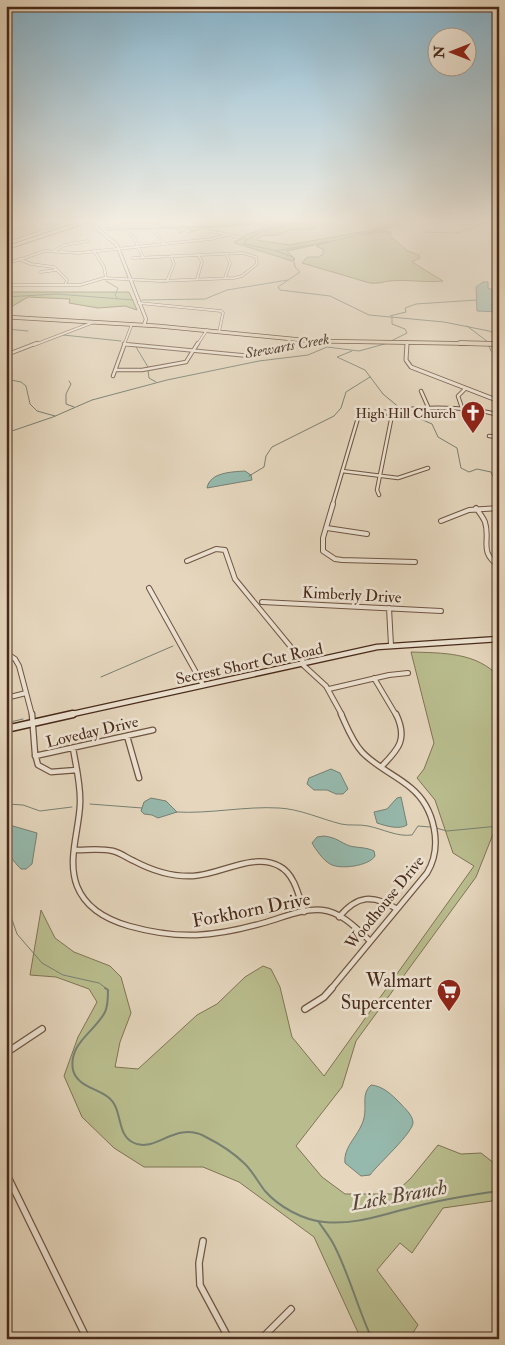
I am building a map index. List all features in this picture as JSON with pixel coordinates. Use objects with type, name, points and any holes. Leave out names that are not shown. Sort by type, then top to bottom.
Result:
[{"type":"highway","points":[[6,317],[144,324],[316,341],[499,344]]},
{"type":"main road","name":"Secrest Short Cut Road","points":[[6,728],[392,645],[499,639]]},
{"type":"street","points":[[6,285],[88,284]]},
{"type":"street","points":[[132,284],[146,323],[144,324]]},
{"type":"street","points":[[139,303],[220,311],[222,313],[219,332]]},
{"type":"street","points":[[6,355],[94,322]]},
{"type":"street","points":[[113,376],[132,324]]},
{"type":"street","points":[[115,370],[142,370],[187,362],[207,330]]},
{"type":"street","points":[[407,343],[406,360],[412,367],[423,374],[499,401]]},
{"type":"street","points":[[124,344],[250,356]]},
{"type":"street","points":[[462,408],[458,396],[465,389]]},
{"type":"street","points":[[421,391],[429,409]]},
{"type":"street","points":[[414,562],[335,559],[323,550],[322,545],[358,418],[387,412],[462,408],[479,409],[499,415]]},
{"type":"street","points":[[379,495],[377,490],[391,420],[387,412]]},
{"type":"street","points":[[489,436],[499,437]]},
{"type":"street","points":[[342,471],[406,477],[428,468]]},
{"type":"street","points":[[476,508],[485,524],[486,554],[488,558],[499,566]]},
{"type":"street","points":[[442,521],[466,510],[499,508]]},
{"type":"street","points":[[327,528],[367,534]]},
{"type":"street","points":[[187,561],[197,560],[214,549],[225,550],[235,580],[303,664]]},
{"type":"street","points":[[149,588],[203,685]]},
{"type":"street","name":"Kimberly Drive","points":[[262,602],[441,611]]},
{"type":"street","points":[[389,608],[392,645]]},
{"type":"street","points":[[6,653],[17,661],[33,722],[35,756],[38,765],[52,772],[76,770]]},
{"type":"street","name":"Woodhouse Drive","points":[[303,664],[309,672],[329,689],[340,714],[361,751],[381,767],[414,788],[419,794],[431,817],[437,844],[433,865],[324,997],[305,1009]]},
{"type":"street","points":[[329,689],[374,678],[408,673]]},
{"type":"street","points":[[374,678],[397,718],[402,735],[396,751],[381,767]]},
{"type":"street","points":[[6,698],[26,693]]},
{"type":"street","name":"Loveday Drive","points":[[35,756],[153,730]]},
{"type":"street","points":[[127,736],[139,778]]},
{"type":"street","name":"Forkhorn Drive","points":[[73,748],[80,804],[74,876],[79,893],[88,906],[114,922],[144,931],[177,937],[198,938],[237,931],[304,912],[324,910],[339,917],[370,940]]},
{"type":"street","points":[[75,850],[105,849],[115,851],[138,864],[191,876],[206,875],[260,862],[272,863],[279,866],[291,878],[304,912]]},
{"type":"street","points":[[339,917],[348,904],[359,900],[372,899],[386,902],[397,909]]},
{"type":"street","points":[[6,1053],[42,1029]]},
{"type":"street","points":[[6,1173],[87,1339]]},
{"type":"street","points":[[203,1241],[199,1263],[200,1285],[229,1339]]},
{"type":"street","points":[[262,1339],[291,1309]]},
{"type":"green space","points":[[6,292],[129,292],[137,310],[125,306],[98,308],[69,303],[70,299],[28,297],[6,310]]},
{"type":"green space","points":[[411,652],[447,654],[470,658],[490,669],[499,677],[499,819],[476,877],[356,1041],[342,1087],[296,1146],[322,1177],[345,1194],[394,1194],[411,1178],[438,1145],[461,1154],[481,1153],[499,1167],[499,1200],[443,1208],[412,1253],[400,1243],[377,1270],[418,1325],[409,1339],[361,1339],[314,1237],[239,1182],[203,1167],[144,1167],[114,1148],[82,1117],[64,1076],[78,1037],[97,1002],[89,989],[56,977],[30,975],[41,910],[55,938],[74,952],[110,966],[121,977],[131,1013],[120,1042],[115,1067],[138,1069],[197,1015],[217,1004],[245,977],[263,966],[271,969],[280,987],[292,1037],[324,1076],[474,866],[453,853],[435,800],[417,778],[424,769],[434,743]]},
{"type":"water","points":[[481,284],[488,284],[488,288],[499,292],[499,312],[477,311],[476,287]]},
{"type":"water","points":[[245,471],[251,475],[252,480],[207,488],[212,479],[217,476]]},
{"type":"water","points":[[331,769],[340,773],[348,789],[343,794],[336,794],[327,790],[314,790],[307,784],[309,778]]},
{"type":"water","points":[[401,797],[407,825],[396,827],[377,823],[374,812],[387,809],[397,798]]},
{"type":"water","points":[[151,798],[166,801],[177,812],[158,818],[144,814],[141,811],[144,802]]},
{"type":"water","points":[[6,824],[37,833],[32,864],[26,869],[21,869],[9,854]]},
{"type":"water","points":[[324,836],[350,846],[374,851],[375,856],[361,865],[335,866],[325,860],[312,843],[317,837]]},
{"type":"water","points":[[371,1085],[383,1089],[394,1097],[408,1112],[413,1122],[408,1133],[370,1175],[361,1176],[345,1163],[345,1157],[362,1124],[365,1113],[365,1096]]},
{"type":"waterway","points":[[111,284],[118,288],[115,295],[117,298]]},
{"type":"waterway","points":[[142,300],[205,299],[227,290],[265,284]]},
{"type":"waterway","name":"Stewarts Creek","points":[[283,284],[278,287],[280,290],[330,296],[369,315],[392,317]]},
{"type":"waterway","points":[[6,297],[57,294],[133,300]]},
{"type":"waterway","points":[[390,316],[406,312],[405,308],[416,304],[476,300]]},
{"type":"waterway","name":"Stewarts Creek","points":[[391,341],[407,333],[405,329],[392,324],[392,317]]},
{"type":"waterway","points":[[392,317],[444,322],[468,327]]},
{"type":"waterway","points":[[468,327],[499,335]]},
{"type":"waterway","points":[[468,327],[488,342]]},
{"type":"waterway","points":[[6,329],[28,331]]},
{"type":"waterway","points":[[63,335],[121,341]]},
{"type":"waterway","name":"Stewarts Creek","points":[[6,433],[53,417],[92,400],[167,380],[259,361],[308,355],[327,347],[359,351],[388,343]]},
{"type":"waterway","points":[[489,346],[491,351]]},
{"type":"waterway","points":[[136,347],[148,367]]},
{"type":"waterway","points":[[352,351],[337,357],[365,370],[383,394],[401,409]]},
{"type":"waterway","points":[[148,370],[149,378],[156,382]]},
{"type":"waterway","points":[[249,476],[264,467],[266,456],[272,447],[334,416],[341,408],[346,392],[370,377]]},
{"type":"waterway","points":[[6,379],[21,382],[26,386],[30,404],[37,411],[55,416]]},
{"type":"waterway","points":[[69,381],[71,384],[66,394],[66,404],[74,407]]},
{"type":"waterway","points":[[407,413],[432,424],[438,437],[457,448],[461,468],[469,472],[477,469],[491,472],[494,479],[499,481]]},
{"type":"waterway","points":[[101,677],[173,646]]},
{"type":"waterway","points":[[6,723],[23,719]]},
{"type":"waterway","points":[[6,804],[23,805],[40,811],[72,807]]},
{"type":"waterway","points":[[90,804],[142,808]]},
{"type":"waterway","points":[[176,812],[279,808],[303,812],[341,824],[368,826],[401,835],[412,835],[418,826],[430,827]]},
{"type":"waterway","points":[[436,828],[447,831],[499,826]]},
{"type":"waterway","name":"Lick Branch","points":[[6,902],[17,934],[42,963],[63,975],[99,983],[107,989]]},
{"type":"waterway","name":"Lick Branch","points":[[105,988],[108,990],[106,1010],[74,1052],[73,1070],[78,1080],[108,1097],[113,1102],[121,1127],[127,1138],[140,1145],[157,1142],[183,1132],[193,1132],[204,1136],[226,1148],[241,1160],[251,1170],[265,1191],[277,1202],[300,1216],[318,1221]]},
{"type":"waterway","name":"Lick Branch","points":[[318,1221],[336,1223],[357,1221],[443,1200],[499,1191]]},
{"type":"waterway","points":[[318,1221],[332,1240],[372,1339]]},
{"type":"place","name":"High Hill Church","points":[[473,434]]},
{"type":"place","name":"Walmart Supercenter","points":[[449,1012]]}]
